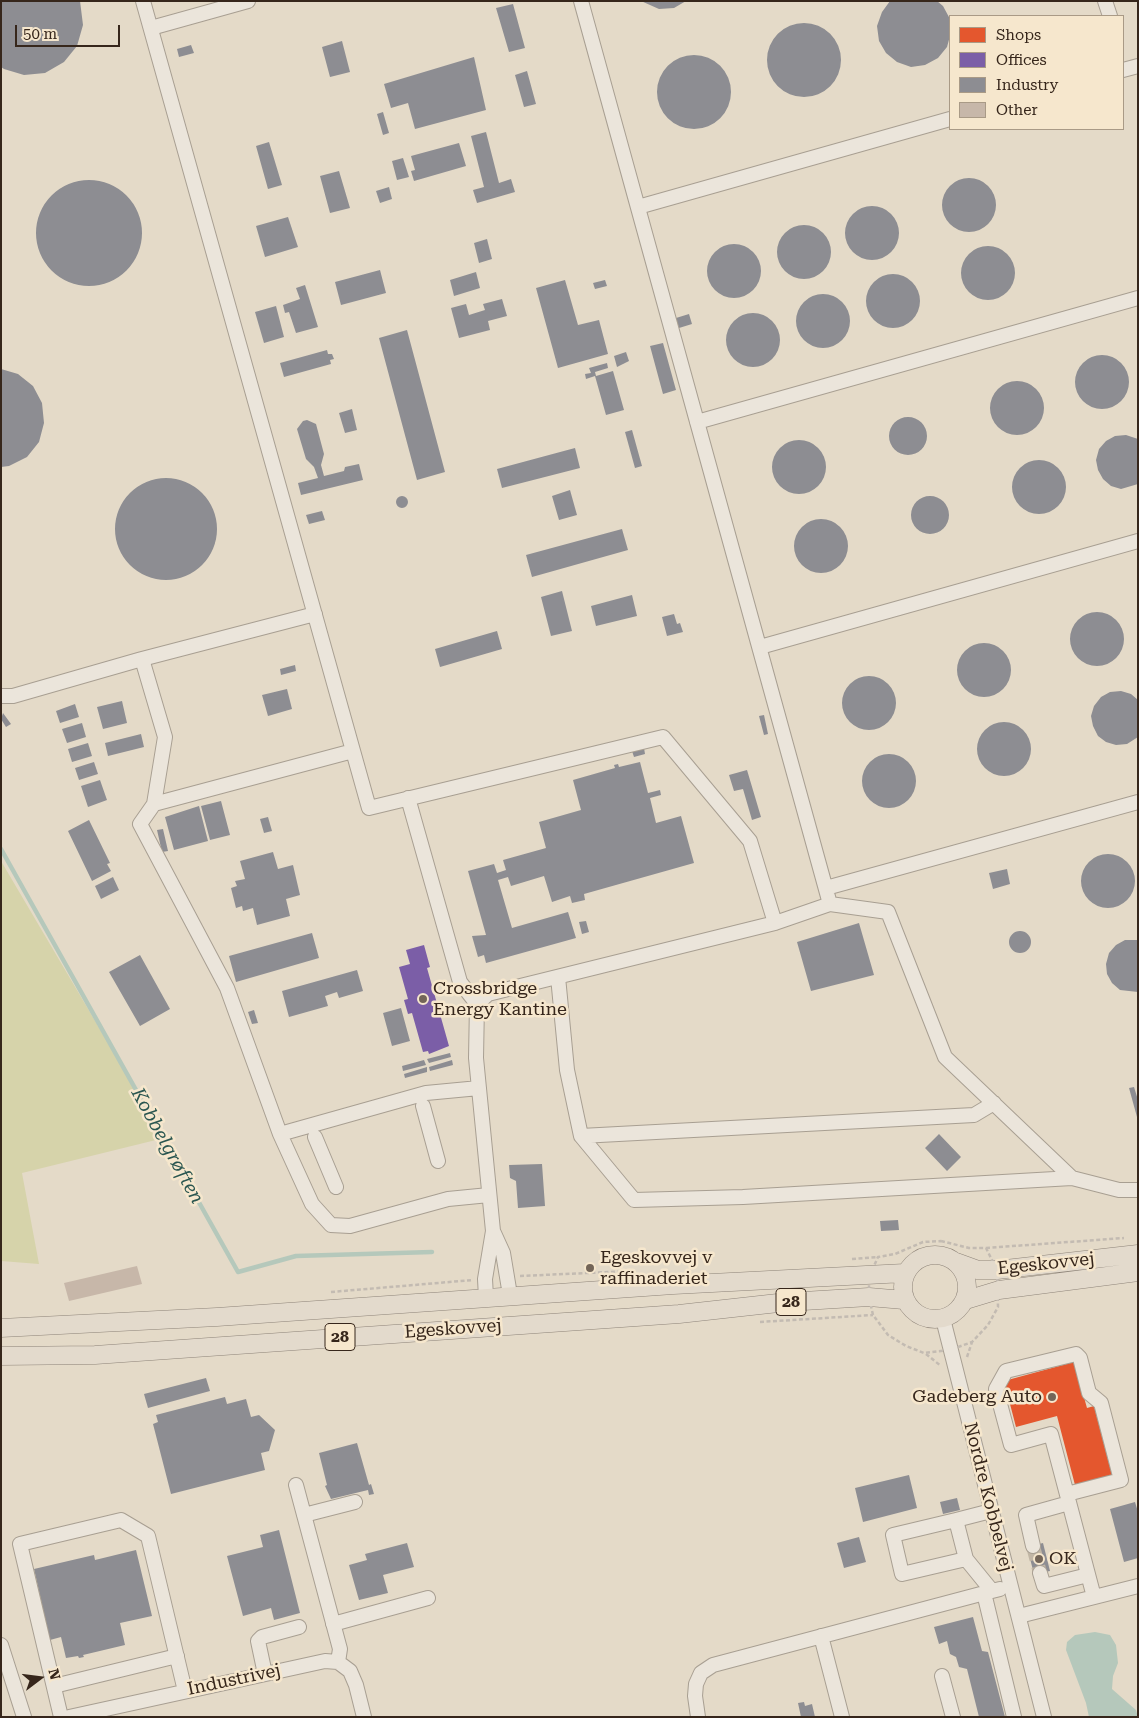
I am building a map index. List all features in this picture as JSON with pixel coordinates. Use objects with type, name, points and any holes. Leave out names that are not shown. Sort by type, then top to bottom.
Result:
[{"type":"main road","name":"Egeskovvej","points":[[956,1262],[978,1270],[997,1270],[1138,1254]]},
{"type":"main road","points":[[929,1255],[943,1256],[956,1262],[964,1272],[967,1281],[966,1300],[955,1313],[943,1319],[925,1318],[911,1310],[904,1300],[902,1290],[905,1273],[918,1259],[929,1255]]},
{"type":"main road","name":"Egeskovvej","points":[[966,1300],[999,1290],[1138,1272]]},
{"type":"main road","name":"Egeskovvej","points":[[1,1328],[94,1325],[486,1297],[753,1280],[868,1277],[905,1273]]},
{"type":"main road","name":"Egeskovvej","points":[[1,1356],[95,1355],[678,1314],[787,1302],[869,1296],[904,1300]]},
{"type":"street","points":[[144,1],[369,808],[663,737],[750,841],[775,923]]},
{"type":"street","points":[[151,28],[248,1]]},
{"type":"street","points":[[581,1],[830,904]]},
{"type":"street","points":[[1105,1],[1110,15]]},
{"type":"street","points":[[638,207],[949,119]]},
{"type":"street","points":[[696,422],[1138,298]]},
{"type":"street","points":[[760,647],[1138,541]]},
{"type":"street","points":[[1,696],[13,696],[142,659],[315,614]]},
{"type":"street","points":[[142,659],[165,737],[154,804],[140,824],[227,988],[280,1134],[312,1204],[331,1225],[350,1226],[448,1199],[489,1196]]},
{"type":"street","points":[[154,804],[353,751]]},
{"type":"street","points":[[408,798],[460,982],[477,1004],[488,994],[775,923],[830,904],[888,912],[945,1057],[1072,1178]]},
{"type":"street","points":[[826,888],[1138,802]]},
{"type":"street","points":[[558,977],[567,1070],[581,1136],[634,1200],[743,1198],[1072,1178],[1119,1190],[1138,1190]]},
{"type":"street","name":"Egeskovvej","points":[[477,1004],[476,1058],[493,1231],[485,1279],[486,1297]]},
{"type":"street","points":[[280,1134],[426,1093],[479,1088]]},
{"type":"street","points":[[581,1136],[974,1115],[994,1103]]},
{"type":"street","points":[[423,1106],[438,1162]]},
{"type":"street","points":[[315,1137],[336,1187]]},
{"type":"street","name":"Egeskovvej","points":[[493,1231],[503,1253],[510,1296]]},
{"type":"street","name":"Nordre Kobbelvej","points":[[943,1319],[1044,1717]]},
{"type":"street","name":"Nordre Kobbelvej","points":[[1068,1498],[1121,1480],[1101,1403],[1089,1393],[1080,1358],[1076,1354],[1006,1371],[996,1389],[1011,1445],[1051,1434],[1094,1597]]},
{"type":"street","points":[[296,1486],[340,1650],[338,1662],[350,1671],[356,1685],[364,1717]]},
{"type":"street","points":[[1034,1546],[1026,1515],[1068,1498]]},
{"type":"street","points":[[304,1515],[356,1502]]},
{"type":"street","points":[[966,1559],[902,1574],[893,1535],[991,1511]]},
{"type":"street","points":[[61,1717],[20,1544],[121,1520],[148,1536],[185,1691]]},
{"type":"street","points":[[956,1520],[966,1559],[988,1592],[1014,1717]]},
{"type":"street","points":[[1040,1573],[1044,1586],[1088,1575]]},
{"type":"street","points":[[1019,1616],[1138,1586]]},
{"type":"street","points":[[698,1717],[695,1696],[696,1684],[701,1673],[712,1665],[1011,1587]]},
{"type":"street","points":[[333,1624],[428,1598]]},
{"type":"street","points":[[265,1674],[258,1641],[262,1637],[299,1627]]},
{"type":"street","points":[[821,1636],[842,1717]]},
{"type":"street","points":[[1,1645],[24,1717]]},
{"type":"street","points":[[54,1686],[177,1656]]},
{"type":"street","name":"Industrivej","points":[[69,1717],[325,1661],[338,1662]]},
{"type":"street","points":[[942,1676],[953,1717]]},
{"type":"path","points":[[986,1248],[997,1270],[998,1307],[988,1325],[972,1342],[950,1350],[924,1353],[906,1346],[888,1335],[873,1315],[868,1277],[878,1257],[895,1254],[923,1242],[941,1241],[969,1248],[986,1248],[1128,1238]]},
{"type":"shaded area","points":[[1,861],[164,1138],[22,1173],[39,1264],[1,1261]]},
{"type":"shaded area","points":[[1095,1632],[1110,1635],[1116,1645],[1118,1663],[1113,1676],[1112,1689],[1136,1710],[1138,1717],[1089,1717],[1086,1703],[1066,1650],[1067,1642],[1075,1635]]},
{"type":"building: Shops","points":[[1074,1362],[1087,1408],[1094,1406],[1112,1475],[1075,1485],[1057,1416],[1016,1427],[1004,1381]]},
{"type":"building: Offices","points":[[424,945],[430,967],[427,968],[449,1046],[429,1054],[428,1051],[423,1052],[412,1013],[408,1014],[404,1000],[408,999],[399,967],[410,964],[406,950]]},
{"type":"building: Industry","points":[[1,1],[80,1],[83,25],[77,46],[64,62],[45,73],[24,75],[4,69],[1,67]]},
{"type":"building: Industry","points":[[641,1],[686,1],[674,8],[659,9]]},
{"type":"building: Industry","points":[[890,1],[937,1],[943,6],[949,17],[949,40],[947,47],[938,58],[925,65],[911,67],[897,62],[886,53],[879,41],[877,26],[882,12]]},
{"type":"building: Industry","points":[[513,4],[525,48],[509,52],[496,8]]},
{"type":"building: Industry","points":[[804,23],[818,26],[830,34],[838,46],[841,60],[838,74],[830,86],[818,94],[804,97],[790,94],[778,86],[770,74],[767,60],[770,46],[778,34],[790,26]]},
{"type":"building: Industry","points":[[342,41],[350,72],[330,77],[322,47]]},
{"type":"building: Industry","points":[[191,45],[194,53],[179,57],[177,49]]},
{"type":"building: Industry","points":[[694,55],[708,58],[720,66],[728,78],[731,92],[728,106],[720,118],[708,126],[694,129],[680,126],[668,118],[660,106],[657,92],[660,78],[668,66],[680,58]]},
{"type":"building: Industry","points":[[474,57],[486,110],[415,129],[408,103],[391,108],[384,84]]},
{"type":"building: Industry","points":[[527,71],[536,104],[524,107],[515,75]]},
{"type":"building: Industry","points":[[383,112],[389,133],[383,135],[377,114]]},
{"type":"building: Industry","points":[[486,132],[499,183],[511,179],[515,192],[477,203],[473,190],[484,187],[471,136]]},
{"type":"building: Industry","points":[[269,142],[282,185],[268,189],[256,146]]},
{"type":"building: Industry","points":[[459,143],[466,166],[414,181],[411,171],[415,170],[411,156]]},
{"type":"building: Industry","points":[[403,158],[409,177],[397,180],[392,161]]},
{"type":"building: Industry","points":[[339,171],[350,208],[330,213],[320,176]]},
{"type":"building: Industry","points":[[969,178],[979,180],[988,186],[994,195],[996,205],[994,215],[988,224],[979,230],[969,232],[959,230],[950,224],[944,215],[942,205],[944,195],[950,186],[959,180]]},
{"type":"building: Industry","points":[[89,180],[109,184],[127,195],[138,213],[142,233],[138,253],[127,271],[109,282],[89,286],[69,282],[51,271],[40,253],[36,233],[40,213],[51,195],[69,184]]},
{"type":"building: Industry","points":[[389,187],[392,199],[380,203],[376,191]]},
{"type":"building: Industry","points":[[872,206],[882,208],[891,214],[897,223],[899,233],[897,243],[891,252],[882,258],[872,260],[862,258],[853,252],[847,243],[845,233],[847,223],[853,214],[862,208]]},
{"type":"building: Industry","points":[[288,217],[298,247],[265,257],[256,226]]},
{"type":"building: Industry","points":[[804,225],[814,227],[823,233],[829,242],[831,252],[829,262],[823,271],[814,277],[804,279],[794,277],[785,271],[779,262],[777,252],[779,242],[785,233],[794,227]]},
{"type":"building: Industry","points":[[487,239],[492,259],[479,263],[474,243]]},
{"type":"building: Industry","points":[[734,244],[744,246],[753,252],[759,261],[761,271],[759,281],[753,290],[744,296],[734,298],[724,296],[715,290],[709,281],[707,271],[709,261],[715,252],[724,246]]},
{"type":"building: Industry","points":[[988,246],[998,248],[1007,254],[1013,263],[1015,273],[1013,283],[1007,292],[998,298],[988,300],[978,298],[969,292],[963,283],[961,273],[963,263],[969,254],[978,248]]},
{"type":"building: Industry","points":[[380,270],[386,293],[341,305],[335,282]]},
{"type":"building: Industry","points":[[476,272],[480,288],[454,296],[450,280]]},
{"type":"building: Industry","points":[[893,274],[903,276],[912,282],[918,291],[920,301],[918,311],[912,320],[903,326],[893,328],[883,326],[874,320],[868,311],[866,301],[868,291],[874,282],[883,276]]},
{"type":"building: Industry","points":[[565,280],[578,325],[599,320],[608,354],[558,368],[536,288]]},
{"type":"building: Industry","points":[[605,280],[607,286],[595,289],[593,283]]},
{"type":"building: Industry","points":[[305,285],[318,327],[296,333],[289,312],[285,313],[283,305],[300,299],[296,288]]},
{"type":"building: Industry","points":[[823,294],[833,296],[842,302],[848,311],[850,321],[848,331],[842,340],[833,346],[823,348],[813,346],[804,340],[798,331],[796,321],[798,311],[804,302],[813,296]]},
{"type":"building: Industry","points":[[502,299],[507,316],[488,321],[490,330],[459,338],[451,308],[466,304],[469,315],[485,310],[483,304]]},
{"type":"building: Industry","points":[[276,306],[284,337],[264,343],[255,312]]},
{"type":"building: Industry","points":[[753,313],[763,315],[772,321],[778,330],[780,340],[778,350],[772,359],[763,365],[753,367],[743,365],[734,359],[728,350],[726,340],[728,330],[734,321],[743,315]]},
{"type":"building: Industry","points":[[689,314],[692,324],[679,328],[676,318]]},
{"type":"building: Industry","points":[[407,330],[445,472],[417,480],[379,338]]},
{"type":"building: Industry","points":[[663,343],[676,390],[663,394],[650,346]]},
{"type":"building: Industry","points":[[327,350],[328,354],[332,354],[334,359],[330,360],[331,364],[284,377],[280,363]]},
{"type":"building: Industry","points":[[626,352],[629,361],[617,367],[614,356]]},
{"type":"building: Industry","points":[[1102,355],[1112,357],[1121,363],[1127,372],[1129,382],[1127,392],[1121,401],[1112,407],[1102,409],[1092,407],[1083,401],[1077,392],[1075,382],[1077,372],[1083,363],[1092,357]]},
{"type":"building: Industry","points":[[607,363],[608,368],[595,372],[596,376],[613,371],[624,410],[606,415],[595,376],[586,379],[585,374],[591,373],[589,368]]},
{"type":"building: Industry","points":[[1,369],[18,374],[33,386],[42,403],[44,423],[39,442],[27,457],[9,466],[1,467]]},
{"type":"building: Industry","points":[[1017,381],[1027,383],[1036,389],[1042,398],[1044,408],[1042,418],[1036,427],[1027,433],[1017,435],[1007,433],[998,427],[992,418],[990,408],[992,398],[998,389],[1007,383]]},
{"type":"building: Industry","points":[[352,409],[357,430],[345,433],[339,413]]},
{"type":"building: Industry","points":[[908,417],[921,423],[927,436],[921,449],[908,455],[895,449],[889,436],[895,423]]},
{"type":"building: Industry","points":[[307,420],[316,424],[324,454],[321,465],[324,476],[344,471],[345,467],[359,464],[363,480],[301,495],[298,483],[318,478],[314,467],[306,459],[297,429],[303,421]]},
{"type":"building: Industry","points":[[632,430],[642,466],[635,468],[625,432]]},
{"type":"building: Industry","points":[[1126,435],[1138,439],[1138,484],[1121,489],[1111,486],[1103,479],[1098,470],[1096,460],[1099,449],[1106,441],[1115,436]]},
{"type":"building: Industry","points":[[799,440],[809,442],[818,448],[824,457],[826,467],[824,477],[818,486],[809,492],[799,494],[789,492],[780,486],[774,477],[772,467],[774,457],[780,448],[789,442]]},
{"type":"building: Industry","points":[[575,448],[580,468],[502,488],[497,469]]},
{"type":"building: Industry","points":[[1039,460],[1049,462],[1058,468],[1064,477],[1066,487],[1064,497],[1058,506],[1049,512],[1039,514],[1029,512],[1020,506],[1014,497],[1012,487],[1014,477],[1020,468],[1029,462]]},
{"type":"building: Industry","points":[[166,478],[186,481],[195,486],[209,500],[214,509],[217,529],[214,549],[209,558],[195,572],[186,577],[166,580],[146,577],[137,572],[123,558],[118,549],[115,529],[118,509],[123,500],[137,486],[146,481]]},
{"type":"building: Industry","points":[[570,490],[577,515],[559,520],[552,496]]},
{"type":"building: Industry","points":[[404,496],[407,497],[407,507],[400,508],[397,507],[396,500],[397,497]]},
{"type":"building: Industry","points":[[930,496],[943,502],[949,515],[943,528],[930,534],[917,528],[911,515],[917,502]]},
{"type":"building: Industry","points":[[322,511],[325,520],[309,524],[306,515]]},
{"type":"building: Industry","points":[[821,519],[831,521],[840,527],[846,536],[848,546],[846,556],[840,565],[831,571],[821,573],[811,571],[802,565],[796,556],[794,546],[796,536],[802,527],[811,521]]},
{"type":"building: Industry","points":[[622,529],[628,550],[532,577],[526,555]]},
{"type":"building: Industry","points":[[562,591],[572,631],[551,636],[541,597]]},
{"type":"building: Industry","points":[[632,595],[637,616],[596,626],[591,606]]},
{"type":"building: Industry","points":[[1097,612],[1107,614],[1116,620],[1122,629],[1124,639],[1122,649],[1116,658],[1107,664],[1097,666],[1087,664],[1078,658],[1072,649],[1070,639],[1072,629],[1078,620],[1087,614]]},
{"type":"building: Industry","points":[[674,614],[677,624],[680,623],[683,632],[667,636],[662,617]]},
{"type":"building: Industry","points":[[497,631],[502,649],[440,667],[435,649]]},
{"type":"building: Industry","points":[[984,643],[994,645],[1003,651],[1009,660],[1011,670],[1009,680],[1003,689],[994,695],[984,697],[974,695],[965,689],[959,680],[957,670],[959,660],[965,651],[974,645]]},
{"type":"building: Industry","points":[[295,665],[296,671],[281,675],[280,669]]},
{"type":"building: Industry","points":[[869,676],[879,678],[888,684],[894,693],[896,703],[894,713],[888,722],[879,728],[869,730],[859,728],[850,722],[844,713],[842,703],[844,693],[850,684],[859,678]]},
{"type":"building: Industry","points":[[287,689],[292,709],[268,716],[262,695]]},
{"type":"building: Industry","points":[[1121,691],[1131,694],[1138,700],[1138,737],[1127,744],[1116,745],[1106,742],[1098,736],[1091,716],[1094,706],[1101,697],[1110,692]]},
{"type":"building: Industry","points":[[122,701],[127,723],[103,729],[97,707]]},
{"type":"building: Industry","points":[[75,704],[79,717],[60,723],[56,711]]},
{"type":"building: Industry","points":[[3,713],[11,724],[6,727],[1,719]]},
{"type":"building: Industry","points":[[764,715],[768,734],[764,735],[759,716]]},
{"type":"building: Industry","points":[[1004,722],[1014,724],[1023,730],[1029,739],[1031,749],[1029,759],[1023,768],[1014,774],[1004,776],[994,774],[985,768],[979,759],[977,749],[979,739],[985,730],[994,724]]},
{"type":"building: Industry","points":[[82,723],[86,737],[67,743],[62,729]]},
{"type":"building: Industry","points":[[141,734],[144,747],[108,756],[105,743]]},
{"type":"building: Industry","points":[[88,743],[92,756],[72,762],[68,749]]},
{"type":"building: Industry","points":[[644,748],[645,754],[634,757],[632,751]]},
{"type":"building: Industry","points":[[889,754],[899,756],[908,762],[914,771],[916,781],[914,791],[908,800],[899,806],[889,808],[879,806],[870,800],[864,791],[862,781],[864,771],[870,762],[879,756]]},
{"type":"building: Industry","points":[[94,762],[98,774],[79,780],[75,768]]},
{"type":"building: Industry","points":[[640,762],[648,793],[660,790],[661,795],[650,798],[656,823],[681,816],[694,863],[584,894],[585,900],[572,903],[570,896],[552,902],[544,876],[511,886],[508,877],[498,880],[512,928],[568,912],[576,938],[486,963],[484,955],[478,957],[472,936],[486,935],[468,871],[494,864],[497,873],[506,870],[503,860],[546,848],[539,822],[581,810],[573,780],[615,768],[614,765],[618,764],[619,767]]},
{"type":"building: Industry","points":[[747,770],[761,817],[752,820],[743,789],[734,791],[729,775]]},
{"type":"building: Industry","points":[[100,780],[107,800],[88,807],[81,786]]},
{"type":"building: Industry","points":[[221,801],[230,835],[210,840],[201,806]]},
{"type":"building: Industry","points":[[199,806],[208,841],[174,850],[165,817]]},
{"type":"building: Industry","points":[[268,817],[272,831],[264,833],[260,819]]},
{"type":"building: Industry","points":[[89,820],[110,863],[107,864],[111,871],[92,881],[68,831]]},
{"type":"building: Industry","points":[[163,829],[168,851],[162,852],[157,830]]},
{"type":"building: Industry","points":[[273,852],[278,869],[293,865],[300,895],[286,899],[290,916],[257,925],[253,908],[243,911],[242,906],[236,908],[231,888],[237,886],[235,881],[245,879],[240,861]]},
{"type":"building: Industry","points":[[1108,854],[1118,856],[1127,862],[1133,871],[1135,881],[1133,891],[1127,900],[1118,906],[1108,908],[1098,906],[1089,900],[1083,891],[1081,881],[1083,871],[1089,862],[1098,856]]},
{"type":"building: Industry","points":[[1007,869],[1010,884],[993,889],[989,873]]},
{"type":"building: Industry","points":[[113,877],[119,890],[101,899],[95,886]]},
{"type":"building: Industry","points":[[586,921],[589,932],[582,934],[579,922]]},
{"type":"building: Industry","points":[[859,923],[874,975],[811,991],[797,942]]},
{"type":"building: Industry","points":[[1020,931],[1030,938],[1031,942],[1024,952],[1020,953],[1010,946],[1009,942],[1016,932]]},
{"type":"building: Industry","points":[[312,933],[319,958],[236,982],[229,956]]},
{"type":"building: Industry","points":[[1125,940],[1138,940],[1138,992],[1120,990],[1112,983],[1107,974],[1106,964],[1109,953],[1116,945]]},
{"type":"building: Industry","points":[[140,955],[170,1009],[140,1026],[109,972]]},
{"type":"building: Industry","points":[[357,970],[363,991],[339,998],[337,992],[325,996],[328,1006],[289,1017],[282,991]]},
{"type":"building: Industry","points":[[401,1008],[410,1041],[392,1046],[383,1013]]},
{"type":"building: Industry","points":[[254,1010],[258,1023],[252,1024],[248,1012]]},
{"type":"building: Industry","points":[[450,1053],[451,1057],[429,1063],[427,1059]]},
{"type":"building: Industry","points":[[424,1060],[426,1065],[403,1071],[402,1066]]},
{"type":"building: Industry","points":[[452,1060],[453,1065],[430,1071],[429,1067]]},
{"type":"building: Industry","points":[[427,1067],[427,1072],[405,1078],[404,1074]]},
{"type":"building: Industry","points":[[1134,1087],[1138,1100],[1137,1117],[1129,1088]]},
{"type":"building: Industry","points":[[939,1134],[961,1157],[947,1171],[925,1148]]},
{"type":"building: Industry","points":[[542,1164],[545,1206],[518,1208],[516,1181],[510,1178],[509,1165]]},
{"type":"building: Industry","points":[[898,1220],[899,1230],[881,1231],[880,1221]]},
{"type":"building: Industry","points":[[206,1378],[210,1391],[148,1408],[144,1394]]},
{"type":"building: Industry","points":[[225,1397],[227,1404],[246,1399],[251,1417],[259,1415],[275,1430],[269,1451],[261,1453],[265,1470],[171,1494],[153,1424],[158,1422],[156,1415]]},
{"type":"building: Industry","points":[[357,1443],[369,1485],[371,1484],[374,1494],[369,1495],[368,1490],[331,1499],[325,1486],[327,1485],[319,1453]]},
{"type":"building: Industry","points":[[909,1475],[917,1508],[863,1522],[855,1488]]},
{"type":"building: Industry","points":[[957,1498],[960,1510],[943,1514],[940,1502]]},
{"type":"building: Industry","points":[[1135,1502],[1138,1512],[1138,1558],[1124,1562],[1110,1509]]},
{"type":"building: Industry","points":[[279,1530],[300,1613],[274,1620],[271,1608],[243,1616],[227,1556],[263,1547],[260,1535]]},
{"type":"building: Industry","points":[[859,1537],[866,1562],[844,1568],[837,1543]]},
{"type":"building: Industry","points":[[407,1543],[414,1567],[383,1575],[388,1593],[359,1600],[349,1565],[367,1560],[365,1554]]},
{"type":"building: Industry","name":"OK","points":[[1043,1543],[1050,1571],[1034,1574],[1027,1547]]},
{"type":"building: Industry","points":[[136,1550],[152,1616],[120,1623],[125,1645],[83,1655],[84,1657],[66,1658],[61,1637],[50,1640],[34,1569],[94,1555],[95,1560]]},
{"type":"building: Industry","points":[[973,1617],[982,1651],[988,1652],[1005,1717],[979,1717],[967,1669],[959,1667],[956,1657],[950,1654],[947,1641],[939,1644],[934,1627]]},
{"type":"building: Industry","points":[[804,1702],[805,1706],[812,1704],[815,1717],[801,1717],[798,1703]]},
{"type":"building: Other","points":[[137,1266],[142,1284],[69,1301],[64,1283]]},
{"type":"waterway","name":"Kobbelgrøften","points":[[1,849],[238,1272],[296,1256],[432,1252]]},
{"type":"tunnel","points":[[1033,1546],[1040,1573]]},
{"type":"place","name":"Crossbridge Energy Kantine","points":[[423,999]]},
{"type":"place","name":"Egeskovvej v raffinaderiet","points":[[590,1268]]},
{"type":"place","name":"Gadeberg Auto","points":[[1052,1397]]},
{"type":"place","name":"OK","points":[[1039,1559]]}]
